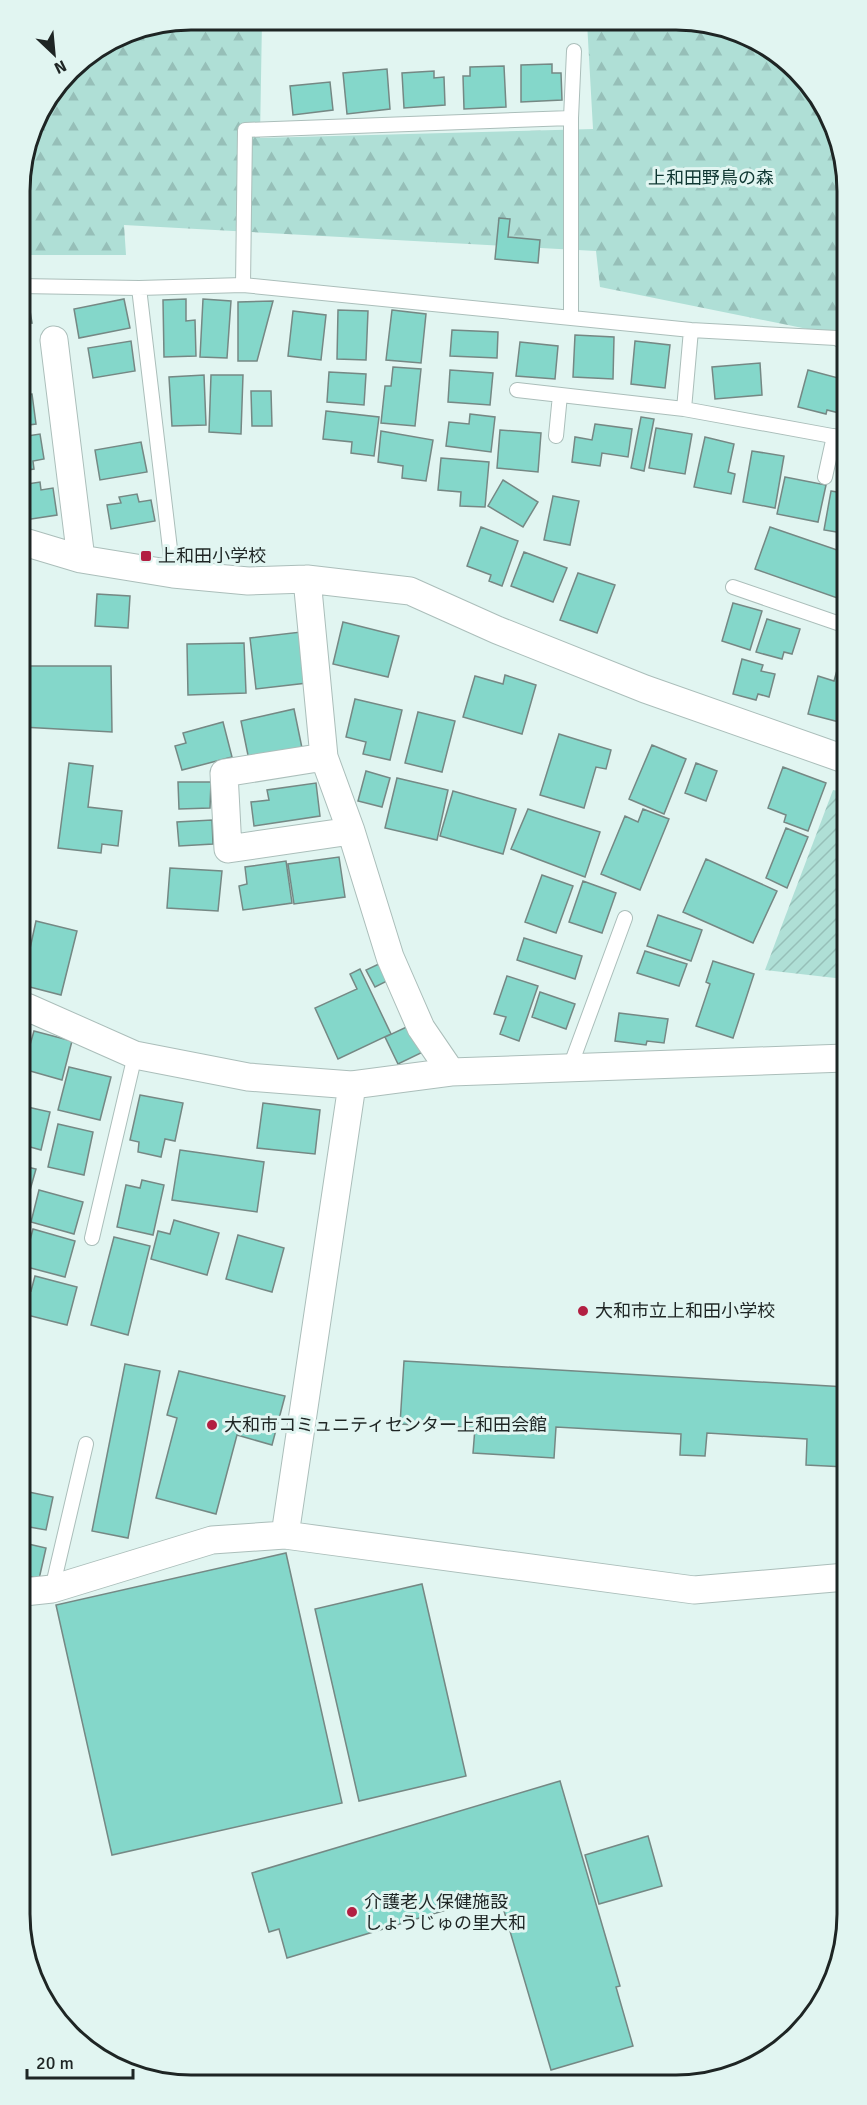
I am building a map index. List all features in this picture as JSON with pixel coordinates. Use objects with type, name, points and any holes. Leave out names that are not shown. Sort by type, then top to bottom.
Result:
[{"type":"street","points":[[54,340],[81,559]]},
{"type":"street","points":[[30,544],[81,559],[173,574],[248,580],[307,579],[410,591],[497,630],[645,689],[837,757]]},
{"type":"street","points":[[307,579],[324,758],[351,831],[390,957],[421,1028],[452,1072]]},
{"type":"street","points":[[324,758],[224,773],[228,849],[351,831]]},
{"type":"street","points":[[30,1008],[135,1055],[248,1077],[352,1085],[452,1072],[837,1058]]},
{"type":"street","points":[[285,1535],[352,1085]]},
{"type":"street","points":[[30,1591],[52,1589],[212,1540],[285,1535],[694,1590],[837,1578]]},
{"type":"lane","points":[[571,318],[571,118],[574,51]]},
{"type":"lane","points":[[243,285],[245,130],[571,118]]},
{"type":"lane","points":[[30,286],[139,288],[243,285],[691,330],[837,338]]},
{"type":"lane","points":[[139,288],[173,574]]},
{"type":"lane","points":[[684,409],[691,330]]},
{"type":"lane","points":[[517,390],[684,409],[837,437]]},
{"type":"lane","points":[[556,436],[560,395]]},
{"type":"lane","points":[[825,477],[837,440]]},
{"type":"lane","points":[[733,587],[837,623]]},
{"type":"lane","points":[[570,1067],[625,918]]},
{"type":"lane","points":[[92,1238],[135,1055]]},
{"type":"lane","points":[[52,1589],[86,1444]]},
{"type":"green space","name":"上和田野鳥の森","points":[[181,30],[262,30],[260,138],[593,129],[587,30],[686,30],[707,33],[747,47],[782,70],[804,93],[825,130],[836,170],[837,335],[600,287],[596,251],[124,225],[126,255],[30,255],[31,170],[42,130],[57,102],[71,84],[84,84],[84,71],[102,57],[130,42],[160,33]]},
{"type":"green space","points":[[833,790],[837,791],[837,978],[765,970]]},
{"type":"building","points":[[552,64],[552,73],[561,73],[562,100],[521,102],[521,65]]},
{"type":"building","points":[[504,66],[506,107],[464,109],[463,76],[470,76],[470,67]]},
{"type":"building","points":[[387,69],[390,109],[347,114],[343,73]]},
{"type":"building","points":[[434,71],[434,78],[444,77],[445,105],[404,108],[402,73]]},
{"type":"building","points":[[330,82],[333,110],[293,115],[290,86]]},
{"type":"building","points":[[499,218],[510,219],[508,237],[540,240],[538,263],[495,259]]},
{"type":"building","points":[[124,299],[130,328],[79,338],[74,309]]},
{"type":"building","points":[[186,299],[186,321],[195,320],[196,356],[164,357],[163,300]]},
{"type":"building","points":[[203,299],[231,301],[227,358],[200,357]]},
{"type":"building","points":[[273,301],[257,361],[238,361],[238,302]]},
{"type":"building","points":[[338,310],[368,311],[366,360],[337,359]]},
{"type":"building","points":[[392,310],[426,314],[421,363],[386,360]]},
{"type":"building","points":[[293,311],[326,315],[321,360],[288,356]]},
{"type":"building","points":[[452,330],[498,332],[497,358],[450,356]]},
{"type":"building","points":[[575,335],[614,337],[613,379],[573,377]]},
{"type":"building","points":[[131,341],[135,371],[93,378],[88,348]]},
{"type":"building","points":[[635,341],[670,345],[665,388],[631,384]]},
{"type":"building","points":[[520,342],[558,346],[555,379],[516,376]]},
{"type":"building","points":[[760,363],[762,395],[715,399],[712,367]]},
{"type":"building","points":[[393,367],[421,369],[415,426],[381,423],[385,386],[391,386]]},
{"type":"building","points":[[450,370],[493,373],[490,405],[448,402]]},
{"type":"building","points":[[808,370],[837,378],[837,412],[827,410],[826,414],[798,407]]},
{"type":"building","points":[[329,372],[366,374],[364,405],[327,402]]},
{"type":"building","points":[[204,375],[206,425],[172,426],[169,377]]},
{"type":"building","points":[[211,375],[243,375],[241,434],[209,432]]},
{"type":"building","points":[[251,391],[271,391],[272,426],[252,426]]},
{"type":"building","points":[[30,394],[32,394],[36,424],[30,425]]},
{"type":"building","points":[[326,411],[379,417],[374,456],[351,453],[352,442],[323,439]]},
{"type":"building","points":[[470,414],[495,417],[491,452],[446,446],[449,422],[469,424]]},
{"type":"building","points":[[641,417],[654,419],[644,471],[631,468]]},
{"type":"building","points":[[595,424],[632,429],[628,457],[602,453],[600,466],[572,462],[575,437],[592,440]]},
{"type":"building","points":[[656,428],[692,434],[685,474],[649,468]]},
{"type":"building","points":[[500,430],[541,433],[538,472],[497,468]]},
{"type":"building","points":[[381,431],[433,440],[426,481],[402,478],[403,466],[378,462]]},
{"type":"building","points":[[40,434],[44,459],[33,461],[34,469],[30,470],[30,436]]},
{"type":"building","points":[[705,437],[734,444],[728,472],[735,474],[731,494],[694,487]]},
{"type":"building","points":[[141,442],[147,472],[100,480],[95,450]]},
{"type":"building","points":[[752,451],[784,456],[775,508],[743,502]]},
{"type":"building","points":[[441,458],[489,462],[485,507],[460,506],[461,492],[438,490]]},
{"type":"building","points":[[785,477],[826,485],[818,522],[777,514]]},
{"type":"building","points":[[503,480],[538,502],[523,527],[488,506]]},
{"type":"building","points":[[40,482],[41,490],[53,488],[57,515],[30,519],[30,484]]},
{"type":"building","points":[[831,491],[837,492],[837,532],[824,530]]},
{"type":"building","points":[[137,494],[139,502],[151,500],[155,521],[111,529],[107,505],[121,503],[119,497]]},
{"type":"building","points":[[553,496],[579,501],[570,545],[544,540]]},
{"type":"building","points":[[481,527],[518,541],[502,586],[489,581],[491,575],[467,566]]},
{"type":"building","points":[[770,527],[837,550],[837,598],[755,569]]},
{"type":"building","points":[[524,552],[567,568],[553,602],[511,586]]},
{"type":"building","points":[[578,573],[615,585],[597,633],[560,620]]},
{"type":"building","points":[[97,594],[130,596],[128,628],[95,626]]},
{"type":"building","points":[[733,603],[762,611],[750,650],[722,641]]},
{"type":"building","points":[[767,619],[800,629],[792,654],[784,652],[782,659],[756,652]]},
{"type":"building","points":[[343,622],[399,636],[388,677],[333,664]]},
{"type":"building","points":[[301,632],[307,683],[256,689],[250,638]]},
{"type":"building","points":[[244,643],[246,693],[188,695],[187,644]]},
{"type":"building","points":[[742,659],[763,665],[761,671],[775,674],[769,697],[758,694],[756,700],[733,694]]},
{"type":"building","points":[[30,666],[111,666],[112,732],[30,727]]},
{"type":"building","points":[[837,670],[837,721],[808,714],[818,676],[834,681]]},
{"type":"building","points":[[505,675],[536,685],[522,734],[463,717],[475,676],[503,684]]},
{"type":"building","points":[[355,699],[402,710],[390,760],[363,754],[366,742],[346,737]]},
{"type":"building","points":[[294,709],[302,748],[249,760],[241,721]]},
{"type":"building","points":[[418,712],[455,721],[442,772],[405,763]]},
{"type":"building","points":[[223,722],[232,757],[182,770],[175,746],[186,743],[183,733]]},
{"type":"building","points":[[559,734],[611,750],[606,769],[596,767],[584,808],[540,795]]},
{"type":"building","points":[[652,745],[686,759],[664,814],[629,799]]},
{"type":"building","points":[[69,763],[93,766],[88,807],[122,811],[118,846],[102,844],[101,853],[58,848]]},
{"type":"building","points":[[696,763],[717,771],[706,801],[685,793]]},
{"type":"building","points":[[783,767],[826,783],[808,831],[784,822],[786,815],[768,808]]},
{"type":"building","points":[[366,771],[390,778],[382,807],[358,801]]},
{"type":"building","points":[[397,778],[448,790],[437,840],[385,828]]},
{"type":"building","points":[[178,782],[211,782],[210,808],[179,809]]},
{"type":"building","points":[[316,783],[320,816],[254,826],[251,802],[269,800],[267,790]]},
{"type":"building","points":[[453,791],[516,809],[503,854],[440,836]]},
{"type":"building","points":[[528,809],[600,832],[585,877],[511,849]]},
{"type":"building","points":[[643,809],[669,819],[640,890],[601,874],[625,816],[638,822]]},
{"type":"building","points":[[212,820],[213,844],[179,846],[177,822]]},
{"type":"building","points":[[786,828],[808,837],[787,888],[766,878]]},
{"type":"building","points":[[339,857],[345,897],[294,904],[288,864]]},
{"type":"building","points":[[706,859],[777,891],[753,943],[683,912]]},
{"type":"building","points":[[286,861],[292,903],[243,910],[239,886],[247,884],[245,867]]},
{"type":"building","points":[[170,868],[222,871],[218,911],[167,908]]},
{"type":"building","points":[[542,875],[573,886],[556,933],[525,922]]},
{"type":"building","points":[[583,881],[616,893],[602,933],[569,922]]},
{"type":"building","points":[[658,915],[702,930],[691,961],[647,946]]},
{"type":"building","points":[[36,921],[77,931],[61,995],[30,987],[30,948]]},
{"type":"building","points":[[524,938],[582,956],[575,979],[517,960]]},
{"type":"building","points":[[645,951],[687,964],[679,986],[637,973]]},
{"type":"building","points":[[713,961],[754,974],[733,1038],[696,1026],[710,984],[706,982]]},
{"type":"building","points":[[383,962],[391,979],[375,987],[366,970]]},
{"type":"building","points":[[360,969],[391,1034],[338,1059],[315,1008],[357,989],[350,974]]},
{"type":"building","points":[[507,976],[538,986],[519,1041],[500,1034],[506,1017],[494,1014]]},
{"type":"building","points":[[540,992],[575,1004],[566,1029],[532,1017]]},
{"type":"building","points":[[619,1013],[668,1019],[664,1043],[647,1041],[646,1045],[615,1041]]},
{"type":"building","points":[[413,1024],[425,1051],[398,1064],[385,1037]]},
{"type":"building","points":[[34,1031],[72,1041],[62,1080],[30,1071],[30,1045]]},
{"type":"building","points":[[69,1067],[111,1077],[100,1120],[58,1110]]},
{"type":"building","points":[[140,1095],[183,1103],[175,1141],[165,1139],[161,1157],[138,1152],[139,1142],[130,1140]]},
{"type":"building","points":[[263,1103],[320,1110],[315,1154],[257,1148]]},
{"type":"building","points":[[30,1108],[50,1112],[41,1150],[30,1147]]},
{"type":"building","points":[[58,1124],[93,1132],[84,1175],[48,1167]]},
{"type":"building","points":[[180,1150],[264,1162],[257,1212],[172,1200]]},
{"type":"building","points":[[30,1168],[36,1169],[30,1190]]},
{"type":"building","points":[[142,1180],[164,1185],[153,1235],[117,1227],[126,1185],[140,1188]]},
{"type":"building","points":[[39,1190],[83,1202],[74,1234],[31,1222]]},
{"type":"building","points":[[174,1220],[219,1233],[207,1275],[151,1259],[158,1231],[170,1234]]},
{"type":"building","points":[[33,1229],[75,1241],[65,1277],[30,1268],[30,1240]]},
{"type":"building","points":[[238,1235],[284,1248],[272,1292],[226,1279]]},
{"type":"building","points":[[114,1237],[150,1246],[128,1335],[91,1325]]},
{"type":"building","points":[[35,1276],[77,1287],[67,1325],[30,1316],[31,1291]]},
{"type":"building","points":[[404,1361],[837,1386],[837,1467],[806,1465],[807,1439],[707,1433],[705,1456],[680,1455],[681,1434],[556,1427],[554,1458],[473,1453],[475,1428],[400,1424]]},
{"type":"building","points":[[125,1364],[160,1371],[128,1538],[92,1531]]},
{"type":"building","points":[[179,1371],[285,1396],[272,1445],[237,1435],[216,1514],[156,1498],[177,1418],[167,1415]]},
{"type":"building","points":[[30,1492],[53,1497],[46,1530],[30,1527]]},
{"type":"building","points":[[30,1544],[46,1548],[39,1579],[30,1577]]},
{"type":"building","points":[[286,1553],[342,1803],[112,1855],[56,1605]]},
{"type":"building","points":[[422,1584],[466,1776],[359,1801],[315,1609]]},
{"type":"building","name":"介護老人保健施設 しょうじゅの里大和","points":[[560,1781],[620,1986],[616,1987],[633,2046],[551,2070],[499,1894],[287,1958],[279,1929],[269,1932],[252,1873]]},
{"type":"building","points":[[648,1836],[662,1886],[599,1904],[585,1855]]},
{"type":"place","name":"上和田小学校","points":[[146,556]]},
{"type":"place","name":"大和市立上和田小学校","points":[[583,1311]]},
{"type":"place","name":"大和市コミュニティセンター上和田会館","points":[[212,1425]]},
{"type":"place","name":"介護老人保健施設 しょうじゅの里大和","points":[[352,1912]]}]
